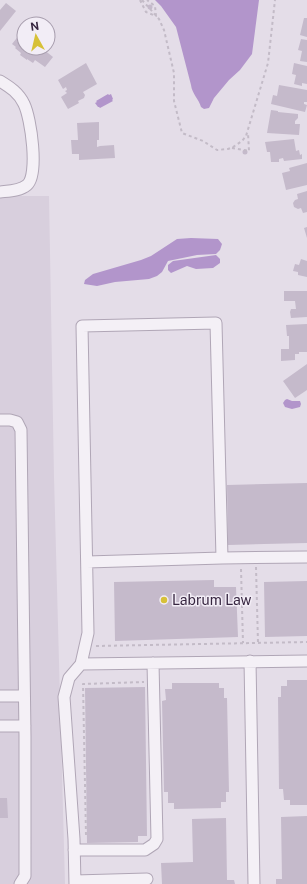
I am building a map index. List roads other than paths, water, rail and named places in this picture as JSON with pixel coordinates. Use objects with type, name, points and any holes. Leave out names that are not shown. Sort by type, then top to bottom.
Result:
[{"type":"street","points":[[0,81],[12,88],[25,105],[31,129],[32,143],[32,177],[26,186],[20,189],[0,192]]},
{"type":"street","points":[[147,879],[75,883],[64,697],[69,678],[81,664],[88,633],[82,326],[216,323],[222,558]]},
{"type":"street","points":[[0,420],[17,422],[21,430],[25,726],[25,876],[20,884]]},
{"type":"street","points":[[87,562],[307,557]]},
{"type":"street","points":[[250,661],[254,884]]},
{"type":"street","points":[[81,664],[307,661]]},
{"type":"street","points":[[74,850],[145,850],[154,844],[157,839],[153,663]]},
{"type":"street","points":[[0,696],[24,696]]},
{"type":"street","points":[[0,726],[25,726]]},
{"type":"place","name":"Labrum Law","points":[[164,600]]}]
